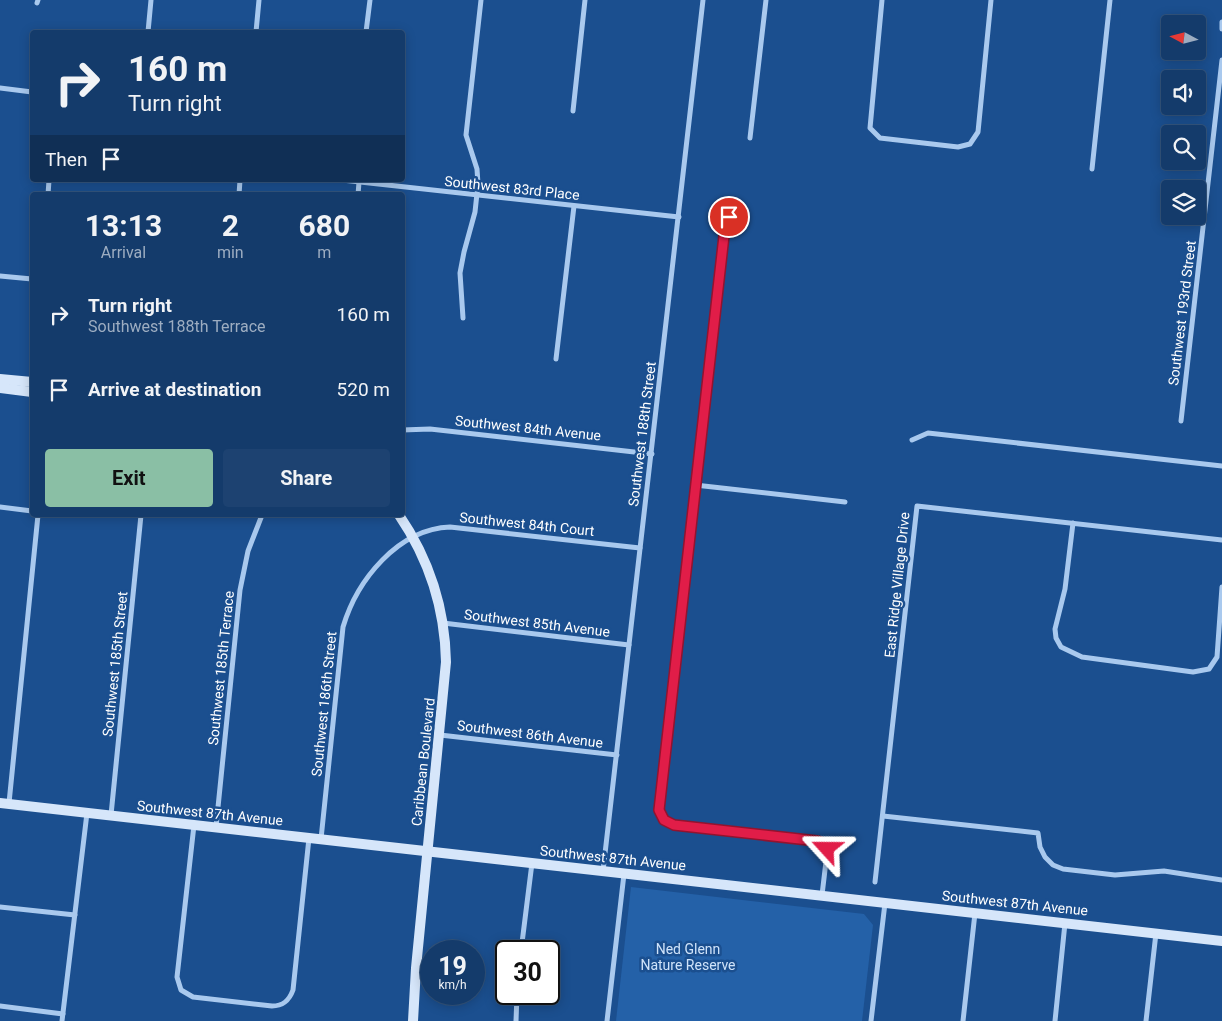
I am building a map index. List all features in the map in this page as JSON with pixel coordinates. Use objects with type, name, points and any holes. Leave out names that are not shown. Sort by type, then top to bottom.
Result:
[{"type":"street","points":[[148,30],[151,0]]},
{"type":"street","points":[[256,30],[259,0]]},
{"type":"street","points":[[366,30],[370,0]]},
{"type":"street","points":[[463,318],[460,273],[477,195],[477,169],[466,135],[480,0]]},
{"type":"street","points":[[572,112],[585,0]]},
{"type":"street","name":"Southwest 188th Street","points":[[603,871],[703,0]]},
{"type":"street","points":[[750,138],[766,0]]},
{"type":"street","points":[[882,0],[869,122],[872,131],[884,138],[958,147],[970,144],[978,132],[992,0]]},
{"type":"street","points":[[1092,169],[1110,0]]},
{"type":"street","points":[[1222,22],[1222,29]]},
{"type":"street","name":"Southwest 193rd Street","points":[[1181,421],[1222,60]]},
{"type":"street","points":[[0,88],[30,92]]},
{"type":"street","points":[[358,192],[359,182]]},
{"type":"street","name":"Southwest 83rd Place","points":[[359,182],[679,217]]},
{"type":"street","points":[[556,358],[574,206]]},
{"type":"street","points":[[731,215],[725,227],[659,804],[660,814],[664,820],[674,825],[811,840],[825,844],[827,853],[822,896]]},
{"type":"street","points":[[0,276],[30,279]]},
{"type":"street","points":[[0,379],[30,382]]},
{"type":"street","points":[[0,388],[30,392]]},
{"type":"street","name":"Southwest 84th Avenue","points":[[405,430],[438,430],[652,454]]},
{"type":"street","points":[[912,440],[928,433],[1222,466]]},
{"type":"street","points":[[695,485],[845,502]]},
{"type":"street","name":"East Ridge Village Drive","points":[[875,882],[917,506],[1222,540]]},
{"type":"street","points":[[0,507],[30,511]]},
{"type":"street","points":[[4,804],[38,517]]},
{"type":"street","name":"Southwest 185th Street","points":[[111,815],[141,517]]},
{"type":"street","name":"Southwest 185th Terrace","points":[[216,827],[240,590],[248,551],[261,517]]},
{"type":"street","name":"Caribbean Boulevard","points":[[399,517],[413,538],[431,578],[443,623],[446,674],[413,1021]]},
{"type":"street","points":[[1073,523],[1065,589],[1055,629],[1056,638],[1064,650],[1082,657],[1203,671],[1214,665],[1217,657],[1222,587]]},
{"type":"street","name":"Southwest 84th Court","points":[[413,538],[431,530],[450,527],[640,548]]},
{"type":"street","name":"Southwest 186th Street","points":[[321,839],[340,642],[345,620],[357,594],[374,569],[391,552],[413,538]]},
{"type":"street","name":"Southwest 85th Avenue","points":[[443,623],[629,645]]},
{"type":"street","name":"Southwest 86th Avenue","points":[[440,735],[617,756]]},
{"type":"street","name":"Southwest 87th Avenue","points":[[4,804],[1222,941]]},
{"type":"street","points":[[62,1021],[87,812]]},
{"type":"street","points":[[883,816],[1038,833],[1040,847],[1048,861],[1058,867],[1072,871],[1115,875],[1164,871],[1222,880]]},
{"type":"street","points":[[194,824],[177,977],[181,990],[193,997],[213,1000],[272,1006],[286,1002],[292,990],[309,838]]},
{"type":"street","points":[[522,940],[532,863]]},
{"type":"street","points":[[607,1021],[624,874]]},
{"type":"street","points":[[871,1021],[885,903]]},
{"type":"street","points":[[0,907],[75,915]]},
{"type":"street","points":[[963,1021],[975,913]]},
{"type":"street","points":[[1054,1021],[1066,923]]},
{"type":"street","points":[[1146,1021],[1156,933]]},
{"type":"street","points":[[516,1021],[517,1005]]},
{"type":"street","points":[[0,1006],[63,1014]]},
{"type":"green space","name":"Ned Glenn Nature Reserve","points":[[631,887],[864,914],[873,925],[862,1021],[616,1021]]},
{"type":"route","points":[[729,217],[725,227],[659,810],[664,820],[674,825],[817,841],[823,843],[827,849]]}]
